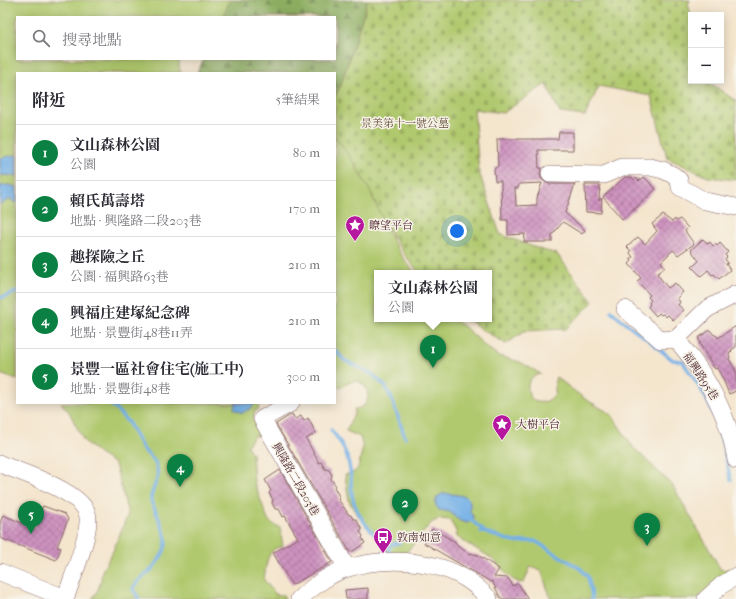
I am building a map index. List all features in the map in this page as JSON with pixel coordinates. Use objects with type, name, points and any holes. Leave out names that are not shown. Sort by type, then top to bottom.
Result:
[{"type":"street","points":[[550,174],[604,175],[622,167],[650,167],[663,170],[673,175],[679,180],[680,187],[705,200],[736,207]]},
{"type":"street","points":[[625,309],[660,340],[676,339],[707,309],[736,294]]},
{"type":"street","name":"福興路95巷","points":[[676,339],[697,366],[719,405],[734,445],[736,460]]},
{"type":"street","name":"興隆路二段203巷","points":[[289,404],[262,419],[347,568]]},
{"type":"street","points":[[0,464],[56,487],[76,498],[87,513],[88,530],[65,598],[0,572]]},
{"type":"street","points":[[299,599],[318,583],[347,568],[366,564],[391,562],[427,565],[459,576],[473,584],[489,599]]},
{"type":"street","points":[[706,599],[722,585],[736,576]]},
{"type":"green space","points":[[0,0],[230,0],[223,16],[16,16],[16,60],[180,60],[179,68],[182,72],[16,72],[16,380],[0,374]]},
{"type":"green space","points":[[230,0],[368,0],[342,82],[336,95],[336,72],[198,72],[204,60],[336,60],[336,16],[222,16]]},
{"type":"green space","name":"景美第十一號公墓","points":[[368,0],[690,0],[688,4],[690,12],[688,12],[688,84],[711,84],[736,101],[736,180],[708,177],[667,158],[651,96],[599,86],[585,116],[560,113],[546,84],[503,113],[474,109],[479,172],[500,234],[539,249],[557,254],[593,302],[566,329],[525,331],[506,344],[472,322],[492,322],[492,270],[417,270],[404,254],[336,147],[336,95],[342,82]]},
{"type":"green space","points":[[336,137],[354,163],[371,193],[387,230],[401,255],[413,270],[374,270],[374,322],[458,322],[486,347],[499,356],[520,362],[541,374],[530,380],[528,385],[529,395],[533,400],[544,402],[554,395],[556,377],[585,399],[611,414],[633,447],[673,486],[721,570],[736,568],[713,584],[697,599],[551,599],[541,570],[530,567],[524,583],[511,578],[499,564],[457,537],[456,531],[450,520],[440,519],[432,522],[405,554],[389,554],[356,513],[349,501],[345,475],[354,472],[358,468],[363,447],[360,437],[346,431],[355,412],[354,409],[360,408],[365,404],[368,395],[367,390],[360,382],[354,381],[340,388],[336,385]]},
{"type":"green space","points":[[62,404],[258,404],[259,409],[255,411],[253,419],[262,435],[254,436],[247,446],[252,453],[254,482],[268,520],[280,527],[283,547],[273,550],[270,554],[266,564],[264,580],[277,596],[283,594],[285,599],[92,599],[97,592],[102,571],[113,551],[128,514],[115,464],[99,454],[84,441],[69,412]]},
{"type":"water","points":[[16,156],[16,176],[0,175],[0,158]]},
{"type":"water","points":[[9,185],[16,187],[16,203],[10,199],[0,205],[0,186]]},
{"type":"water","points":[[235,404],[254,404],[251,408],[242,413],[234,409]]},
{"type":"water","points":[[444,493],[465,496],[470,501],[470,511],[474,518],[472,521],[467,523],[460,521],[450,512],[439,510],[435,504],[437,497]]},
{"type":"building","points":[[559,132],[573,132],[573,150],[538,150],[539,168],[542,168],[540,173],[541,178],[549,184],[575,184],[565,213],[585,230],[582,234],[563,222],[552,235],[552,242],[524,242],[525,234],[508,235],[508,220],[502,220],[501,181],[495,181],[494,169],[498,166],[497,139],[558,139]],"holes":[[[542,183],[537,198],[537,205],[516,206],[515,188],[518,188],[519,184]]]},
{"type":"building","points":[[625,177],[632,177],[634,180],[636,178],[639,181],[644,177],[656,189],[622,219],[603,197]]},
{"type":"building","points":[[585,185],[600,185],[599,201],[602,198],[601,213],[586,212]]},
{"type":"building","points":[[663,215],[672,222],[675,219],[676,221],[680,219],[688,228],[685,231],[694,244],[678,255],[673,250],[661,262],[665,267],[657,274],[668,288],[675,283],[683,292],[677,298],[680,302],[678,305],[684,310],[673,320],[668,315],[666,317],[659,313],[656,316],[648,307],[651,300],[648,297],[650,295],[637,281],[641,278],[629,264],[632,261],[630,259],[633,257],[630,253],[631,251],[627,247],[638,237],[645,244],[657,231],[652,224]]},
{"type":"building","points":[[703,239],[708,244],[710,242],[713,246],[715,244],[717,246],[720,243],[728,252],[725,255],[727,257],[725,259],[730,270],[719,279],[714,274],[712,275],[708,270],[701,276],[692,267],[699,261],[691,250]]},
{"type":"building","points":[[736,326],[736,347],[731,350],[729,359],[736,371],[736,391],[729,394],[722,377],[717,368],[715,369],[699,343],[701,343],[698,338],[710,330],[718,338]]},
{"type":"building","points":[[292,414],[295,419],[301,416],[304,421],[308,418],[316,433],[306,439],[319,463],[321,462],[325,469],[329,470],[332,475],[331,479],[336,486],[334,487],[340,498],[338,499],[349,515],[351,515],[353,519],[356,519],[362,530],[360,532],[365,543],[353,551],[350,552],[276,424]]},
{"type":"building","points":[[280,470],[332,562],[292,585],[273,553],[298,538],[285,516],[283,517],[279,509],[275,509],[272,503],[273,500],[269,493],[271,491],[265,480]]},
{"type":"building","points":[[43,506],[65,514],[68,519],[57,547],[61,548],[56,560],[0,538],[0,523],[3,515],[34,528]]},
{"type":"building","points":[[432,529],[454,541],[457,546],[469,553],[478,555],[499,569],[494,577],[508,578],[513,586],[518,583],[528,599],[503,599],[500,597],[492,581],[491,582],[424,543]]},
{"type":"building","points":[[368,588],[368,599],[346,599],[345,590]]},
{"type":"waterway","points":[[0,298],[16,292]]},
{"type":"waterway","points":[[611,311],[673,360],[682,361],[702,391],[712,411],[731,480]]},
{"type":"waterway","points":[[336,351],[344,360],[372,374],[385,386],[391,397],[405,437]]},
{"type":"waterway","points":[[111,404],[128,422],[143,449],[155,462],[157,469],[158,476],[151,496],[151,501],[164,531],[166,543],[164,551],[157,563],[139,580],[133,589],[139,599]]},
{"type":"waterway","points":[[331,430],[343,446],[350,471],[352,495],[358,511],[369,528],[388,546]]},
{"type":"waterway","points":[[472,521],[482,529],[481,531],[514,542],[535,541],[581,569],[588,577],[592,599]]},
{"type":"waterway","points":[[390,553],[388,546],[400,542]]},
{"type":"place","name":"瞭望平台","points":[[355,242]]},
{"type":"place","name":"文山森林公園","points":[[433,368]]},
{"type":"place","name":"大樹平台","points":[[502,441]]},
{"type":"place","name":"興福庄建塚紀念碑","points":[[180,487]]},
{"type":"place","name":"賴氏萬壽塔","points":[[405,522]]},
{"type":"place","name":"景豐一區社會住宅(施工中)","points":[[31,534]]},
{"type":"place","name":"趣探險之丘","points":[[647,546]]},
{"type":"place","name":"敦南如意","points":[[383,554]]}]
